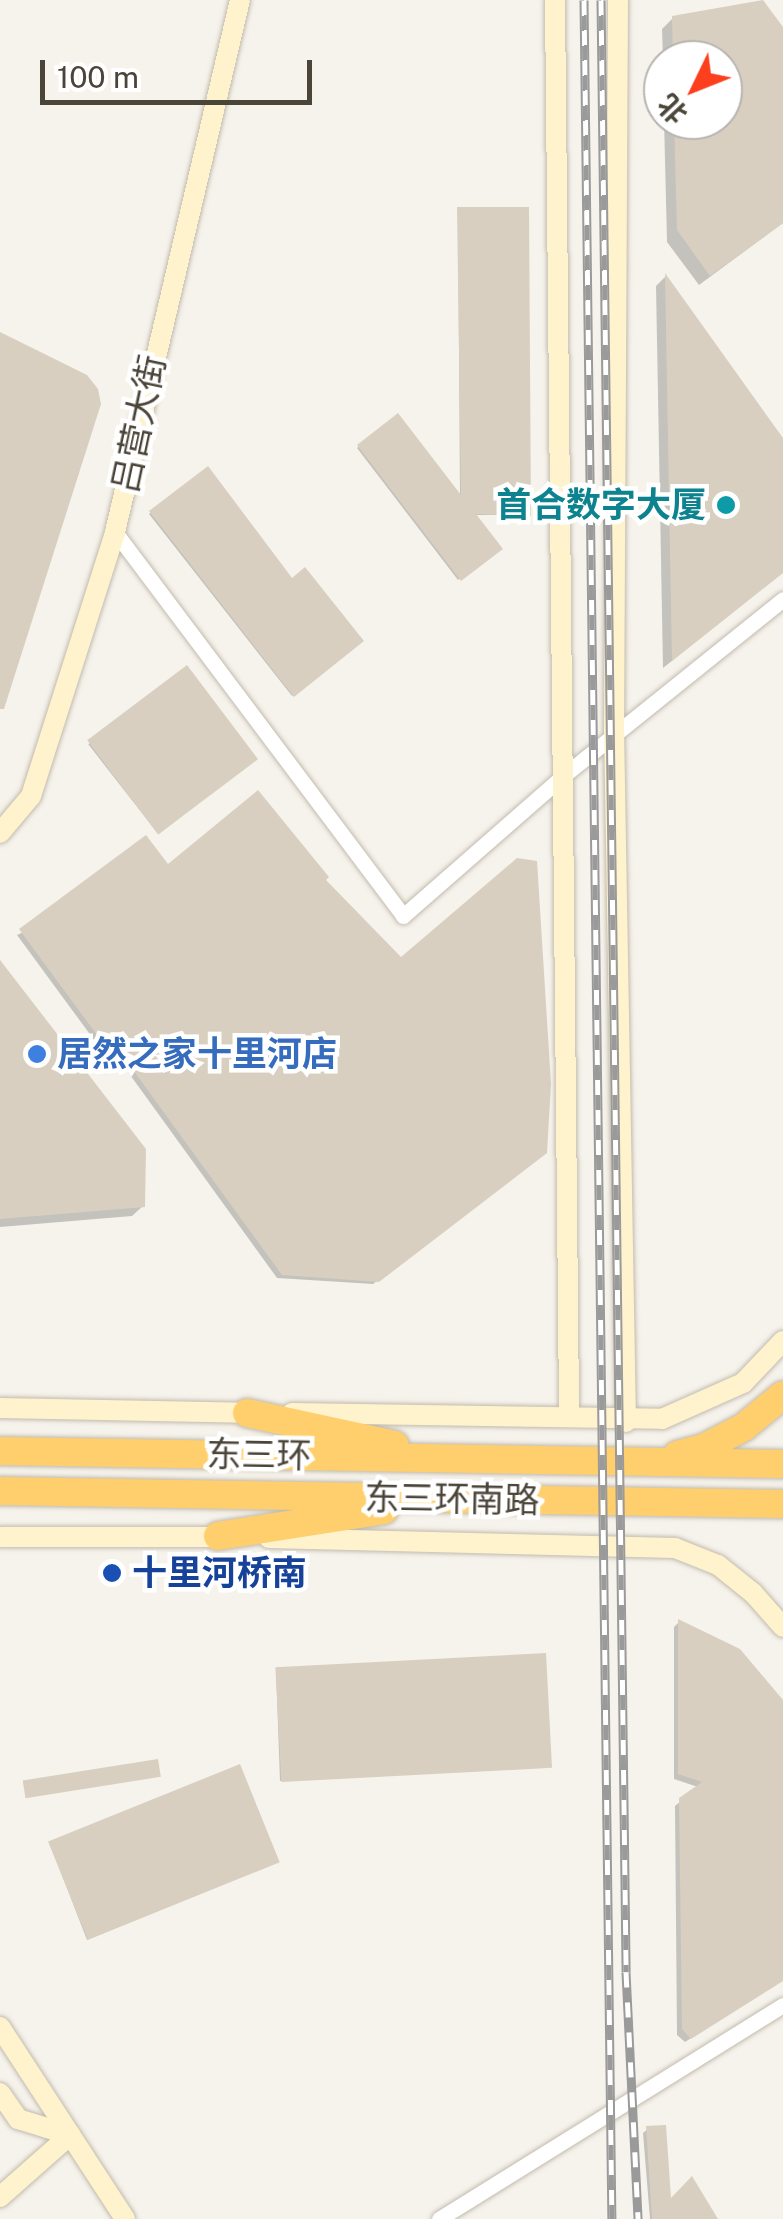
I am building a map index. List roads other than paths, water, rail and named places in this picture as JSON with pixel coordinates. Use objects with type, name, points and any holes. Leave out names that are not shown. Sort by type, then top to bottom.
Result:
[{"type":"highway","points":[[638,1464],[704,1448],[744,1427],[783,1395]]},
{"type":"highway","points":[[247,1413],[455,1458]]},
{"type":"highway","name":"东三环","points":[[0,1451],[638,1464]]},
{"type":"highway","points":[[638,1464],[783,1464]]},
{"type":"highway","name":"东三环南路","points":[[0,1491],[783,1504]]},
{"type":"highway","points":[[218,1536],[457,1499]]},
{"type":"street","name":"吕营大街","points":[[0,833],[32,796],[115,532],[240,0]]},
{"type":"street","points":[[555,0],[569,1417]]},
{"type":"street","points":[[618,0],[614,739],[626,1422]]},
{"type":"street","points":[[115,532],[404,916],[563,776],[614,739],[783,599]]},
{"type":"street","points":[[0,1408],[569,1417],[626,1422],[662,1419],[744,1383],[783,1341]]},
{"type":"street","points":[[0,1537],[218,1536],[675,1548],[718,1564],[754,1593],[783,1627]]},
{"type":"street","points":[[438,2219],[783,2005]]},
{"type":"street","points":[[0,2027],[125,2219]]},
{"type":"street","points":[[0,2092],[18,2119],[70,2135]]},
{"type":"street","points":[[0,2197],[70,2135]]},
{"type":"railway","points":[[584,0],[612,2219]]},
{"type":"railway","points":[[601,0],[626,1972],[638,2219]]},
{"type":"place","name":"首合数字大厦","points":[[726,505]]},
{"type":"place","name":"居然之家十里河店","points":[[37,1054]]},
{"type":"place","name":"十里河桥南","points":[[112,1573]]}]
